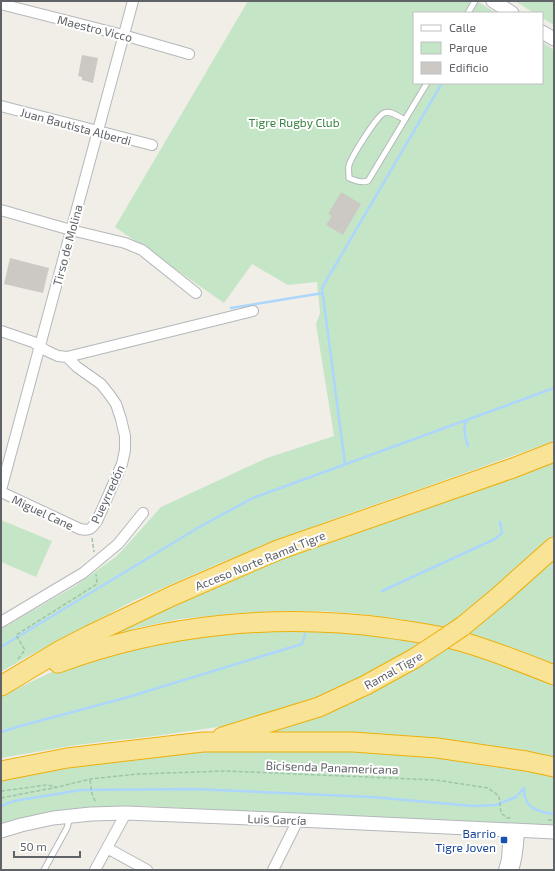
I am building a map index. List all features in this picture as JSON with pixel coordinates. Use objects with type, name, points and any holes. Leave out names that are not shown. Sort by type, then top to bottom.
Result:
[{"type":"highway","name":"Acceso Norte Ramal Tigre","points":[[1,686],[61,650],[90,635],[172,596],[278,550],[513,468],[554,452]]},
{"type":"highway","name":"Ramal Tigre","points":[[203,742],[319,707],[366,685],[415,658],[463,626],[554,547]]},
{"type":"highway","points":[[1,690],[46,668],[87,652],[136,639],[191,629],[245,622],[304,621],[360,624],[420,633],[469,644],[512,658],[554,675]]},
{"type":"highway","points":[[1,771],[67,758],[203,742],[353,742],[437,748],[526,761],[554,767]]},
{"type":"street","name":"Tirso de Molina","points":[[1,491],[133,1]]},
{"type":"street","points":[[493,1],[510,12]]},
{"type":"street","name":"Maestro Vicco","points":[[1,4],[123,35],[189,54]]},
{"type":"street","points":[[543,33],[554,39]]},
{"type":"street","name":"Juan Bautista Alberdi","points":[[1,106],[152,145]]},
{"type":"street","points":[[1,210],[71,230],[125,243],[142,250],[196,293]]},
{"type":"street","points":[[67,357],[253,311]]},
{"type":"street","name":"Pueyrredón","points":[[1,331],[33,342],[58,356],[67,357],[77,367],[100,384],[116,404],[125,436],[125,450],[122,464],[97,521],[91,529],[86,530]]},
{"type":"street","name":"Miguel Cane","points":[[1,491],[80,529],[86,530]]},
{"type":"street","points":[[1,622],[83,573],[118,544],[143,513]]},
{"type":"street","points":[[95,870],[126,813]]},
{"type":"street","name":"Luis García","points":[[1,831],[28,823],[53,818],[90,814],[126,813],[298,820],[513,826],[554,832]]},
{"type":"street","points":[[273,870],[298,820]]},
{"type":"street","points":[[504,870],[513,826]]},
{"type":"street","points":[[513,826],[517,853],[513,870]]},
{"type":"street","points":[[107,848],[147,870]]},
{"type":"lane","points":[[469,12],[475,1]]},
{"type":"lane","points":[[405,120],[389,113],[384,113],[378,118],[352,158],[349,166],[349,178],[357,181],[368,181],[405,120],[426,84]]},
{"type":"lane","points":[[44,870],[67,828],[71,816]]},
{"type":"path","points":[[16,635],[25,650],[16,661]]},
{"type":"path","name":"Bicisenda Panamericana","points":[[1,798],[90,779],[138,774],[225,771],[436,780],[488,788],[499,796],[501,813],[513,826]]},
{"type":"path","points":[[90,779],[92,794]]},
{"type":"path","points":[[1,791],[47,784],[58,787]]},
{"type":"path","points":[[547,820],[554,820]]},
{"type":"green space","name":"Tigre Rugby Club","points":[[248,1],[477,1],[494,12],[413,12],[413,84],[543,84],[543,43],[554,50],[554,441],[331,520],[220,563],[133,601],[1,672],[1,629],[75,586],[117,556],[161,507],[267,458],[334,436],[316,324],[320,313],[317,282],[288,285],[252,264],[224,303],[115,227]]},
{"type":"green space","points":[[515,1],[554,1],[554,25],[543,19],[543,12],[532,12]]},
{"type":"green space","points":[[554,457],[554,664],[513,648],[468,634],[416,622],[370,615],[323,611],[278,611],[180,619],[136,628],[93,643],[209,586]]},
{"type":"green space","points":[[1,520],[52,541],[36,577],[1,562]]},
{"type":"green space","points":[[298,626],[452,643],[554,680],[554,758],[364,733],[271,732],[268,730],[410,653],[320,698],[225,726],[76,745],[1,758],[1,696],[52,672],[96,655],[136,645]]},
{"type":"green space","points":[[217,749],[372,750],[494,762],[554,776],[554,827],[143,806],[105,807],[56,812],[1,827],[1,778],[45,769]]},
{"type":"building","points":[[82,55],[98,58],[93,83],[82,80],[82,77],[78,76]]},
{"type":"building","points":[[341,192],[361,204],[343,235],[326,225],[332,216],[328,214]]},
{"type":"building","points":[[10,258],[49,268],[43,293],[4,284]]},
{"type":"waterway","points":[[345,464],[322,288],[441,84]]},
{"type":"waterway","points":[[231,308],[323,293]]},
{"type":"waterway","points":[[1,647],[201,526],[253,498],[554,388]]},
{"type":"waterway","points":[[467,420],[464,430],[468,446]]},
{"type":"waterway","points":[[382,591],[495,539],[502,533],[500,522]]},
{"type":"waterway","points":[[1,732],[125,698],[302,644],[305,634]]},
{"type":"waterway","points":[[1,806],[14,801],[81,790],[194,789],[371,797],[473,806],[496,805],[516,797],[524,788]]},
{"type":"waterway","points":[[524,789],[526,801],[529,805],[542,812],[554,814]]},
{"type":"place","name":"Barrio Tigre Joven","points":[[504,840]]}]
